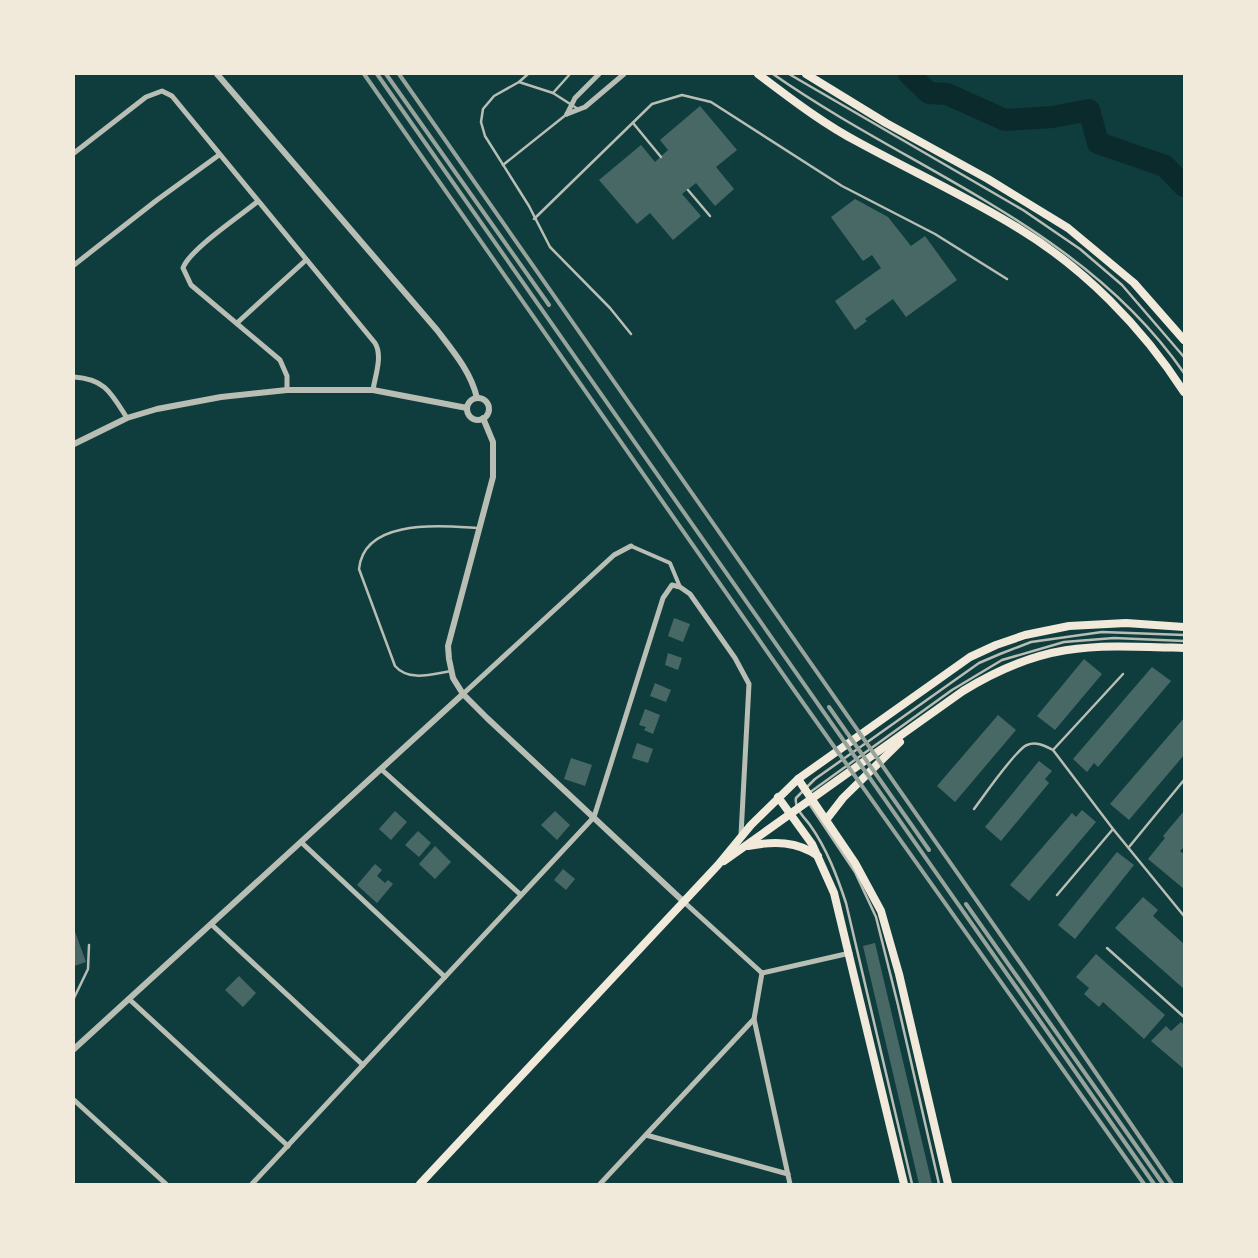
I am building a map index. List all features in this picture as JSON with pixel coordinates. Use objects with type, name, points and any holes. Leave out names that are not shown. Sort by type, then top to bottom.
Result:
[{"type":"main road","points":[[758,74],[810,112],[857,142],[943,186],[1020,229],[1076,270],[1116,307],[1147,341],[1184,392]]},
{"type":"main road","points":[[806,74],[886,123],[988,179],[1068,228],[1134,283],[1184,340]]},
{"type":"main road","points":[[420,1184],[684,902],[778,797],[798,778],[970,657],[1025,635],[1097,623],[1184,628]]},
{"type":"main road","points":[[718,865],[796,811],[809,796],[821,790],[886,742],[915,726],[985,678],[1035,656],[1057,650],[1108,646],[1184,648]]},
{"type":"main road","points":[[826,820],[834,807],[915,726]]},
{"type":"main road","points":[[798,778],[869,886],[881,911],[899,974],[948,1184]]},
{"type":"main road","points":[[778,797],[796,811],[820,858],[834,893],[850,953],[904,1184]]},
{"type":"main road","points":[[746,847],[767,843],[789,844],[809,850],[820,858]]},
{"type":"street","points":[[217,74],[437,330],[468,373],[474,385],[476,398]]},
{"type":"street","points":[[567,114],[575,98],[599,74]]},
{"type":"street","points":[[567,114],[585,107],[624,74]]},
{"type":"street","points":[[74,153],[146,97],[162,91],[172,96],[377,347],[378,359],[373,390]]},
{"type":"street","points":[[74,265],[157,200],[219,155]]},
{"type":"street","points":[[257,202],[198,250],[185,263],[183,268],[191,285],[280,360],[287,376],[287,390]]},
{"type":"street","points":[[237,323],[306,260]]},
{"type":"street","points":[[74,377],[86,378],[102,384],[127,418]]},
{"type":"street","points":[[74,444],[127,418],[186,402],[287,390],[373,390],[467,408]]},
{"type":"street","points":[[476,398],[484,400],[488,405],[488,412],[483,418],[477,419],[471,417],[467,408],[469,403],[476,398]]},
{"type":"street","points":[[483,418],[493,442],[495,462],[493,477],[452,627],[448,646],[451,671],[463,694],[762,973]]},
{"type":"street","points":[[74,1049],[614,555],[632,546],[670,564],[680,587]]},
{"type":"street","points":[[252,1184],[594,817],[664,598],[672,585],[680,587],[690,594],[735,658],[748,684],[741,838]]},
{"type":"street","points":[[381,769],[521,895]]},
{"type":"street","points":[[301,842],[445,977]]},
{"type":"street","points":[[211,924],[363,1065]]},
{"type":"street","points":[[762,973],[850,953]]},
{"type":"street","points":[[762,973],[754,1019],[790,1184]]},
{"type":"street","points":[[129,999],[288,1146]]},
{"type":"street","points":[[600,1184],[754,1019]]},
{"type":"street","points":[[74,1100],[166,1184]]},
{"type":"street","points":[[646,1135],[788,1174]]},
{"type":"lane","points":[[528,74],[519,82],[494,96],[483,108],[481,122],[485,136],[504,165],[550,248],[605,303],[631,334]]},
{"type":"lane","points":[[553,93],[570,74]]},
{"type":"lane","points":[[773,74],[832,113],[1026,224],[1078,261],[1127,306],[1184,373]]},
{"type":"lane","points":[[789,74],[1023,210],[1080,249],[1122,285],[1184,357]]},
{"type":"lane","points":[[519,82],[553,93],[578,110]]},
{"type":"lane","points":[[534,219],[652,104],[660,100],[682,95],[711,102],[842,186],[930,232],[1007,279]]},
{"type":"lane","points":[[504,165],[567,114]]},
{"type":"lane","points":[[633,123],[661,157]]},
{"type":"lane","points":[[688,190],[710,216]]},
{"type":"lane","points":[[451,671],[411,676],[400,672],[359,569],[360,560],[368,546],[380,537],[412,527],[479,528]]},
{"type":"lane","points":[[938,1184],[898,1005],[876,917],[855,872],[818,817],[809,796],[815,779],[979,663],[1031,642],[1102,632],[1184,635]]},
{"type":"lane","points":[[886,742],[980,671],[1002,660],[1034,649],[1064,642],[1114,638],[1184,641]]},
{"type":"lane","points":[[1053,750],[1123,674]]},
{"type":"lane","points":[[974,809],[1017,753],[1026,745],[1038,743],[1053,750],[1113,829],[1184,916]]},
{"type":"lane","points":[[1129,847],[1184,780]]},
{"type":"lane","points":[[809,796],[796,798],[796,811],[825,849],[836,873],[846,903],[912,1184]]},
{"type":"lane","points":[[1057,895],[1113,829]]},
{"type":"lane","points":[[74,998],[88,969],[89,945]]},
{"type":"lane","points":[[1106,948],[1184,1017]]},
{"type":"building","points":[[700,106],[737,150],[716,167],[734,189],[715,206],[696,183],[682,194],[701,216],[673,240],[650,213],[637,224],[599,180],[641,145],[655,162],[668,150],[660,140]]},
{"type":"building","points":[[855,199],[888,217],[911,246],[925,236],[957,280],[906,317],[893,299],[865,319],[867,321],[855,330],[835,301],[881,268],[872,255],[863,261],[831,217]]},
{"type":"building","points":[[674,618],[690,624],[683,642],[668,636]]},
{"type":"building","points":[[668,653],[682,658],[678,670],[665,665]]},
{"type":"building","points":[[1084,659],[1102,674],[1055,730],[1037,716]]},
{"type":"building","points":[[1152,667],[1171,681],[1098,767],[1094,763],[1087,772],[1073,759]]},
{"type":"building","points":[[655,683],[671,690],[666,702],[650,696]]},
{"type":"building","points":[[645,709],[660,715],[653,734],[644,730],[646,727],[639,725]]},
{"type":"building","points":[[998,715],[1016,730],[955,802],[937,786]]},
{"type":"building","points":[[1184,718],[1184,755],[1129,820],[1110,804]]},
{"type":"building","points":[[637,743],[653,749],[648,763],[632,758]]},
{"type":"building","points":[[571,758],[592,765],[585,786],[564,779]]},
{"type":"building","points":[[1039,761],[1052,771],[1045,779],[1049,783],[1001,841],[985,827]]},
{"type":"building","points":[[1082,810],[1096,822],[1029,901],[1010,885],[1072,813],[1076,817]]},
{"type":"building","points":[[395,811],[407,822],[391,840],[379,829]]},
{"type":"building","points":[[555,811],[570,825],[557,840],[541,825]]},
{"type":"building","points":[[1184,811],[1184,847],[1180,851],[1184,854],[1184,889],[1148,859],[1165,838],[1163,836]]},
{"type":"building","points":[[418,831],[431,843],[419,857],[405,845]]},
{"type":"building","points":[[435,846],[451,862],[435,879],[419,864]]},
{"type":"building","points":[[1117,852],[1134,865],[1075,939],[1058,925]]},
{"type":"building","points":[[375,864],[382,870],[377,876],[385,883],[388,880],[393,884],[377,903],[357,885]]},
{"type":"building","points":[[563,869],[575,879],[566,890],[554,880]]},
{"type":"building","points":[[1143,897],[1158,910],[1153,916],[1184,944],[1184,989],[1115,928]]},
{"type":"building","points":[[74,929],[86,962],[74,966]]},
{"type":"building","points":[[875,943],[932,1184],[919,1184],[863,946]]},
{"type":"building","points":[[1096,954],[1165,1015],[1144,1039],[1103,1002],[1099,1007],[1084,994],[1089,988],[1076,977]]},
{"type":"building","points":[[239,976],[256,993],[243,1007],[225,990]]},
{"type":"building","points":[[1181,1022],[1184,1025],[1184,1069],[1151,1041],[1166,1026],[1171,1031]]},
{"type":"waterway","points":[[909,74],[929,93],[947,94],[1005,120],[1053,117],[1089,110],[1098,143],[1165,166],[1184,186]]},
{"type":"railway","points":[[364,74],[794,690],[1144,1184]]},
{"type":"railway","points":[[377,74],[1154,1184]]},
{"type":"railway","points":[[386,74],[549,305]]},
{"type":"railway","points":[[399,74],[1035,984],[1172,1184]]},
{"type":"railway","points":[[829,707],[929,850]]},
{"type":"railway","points":[[966,904],[1163,1184]]}]
